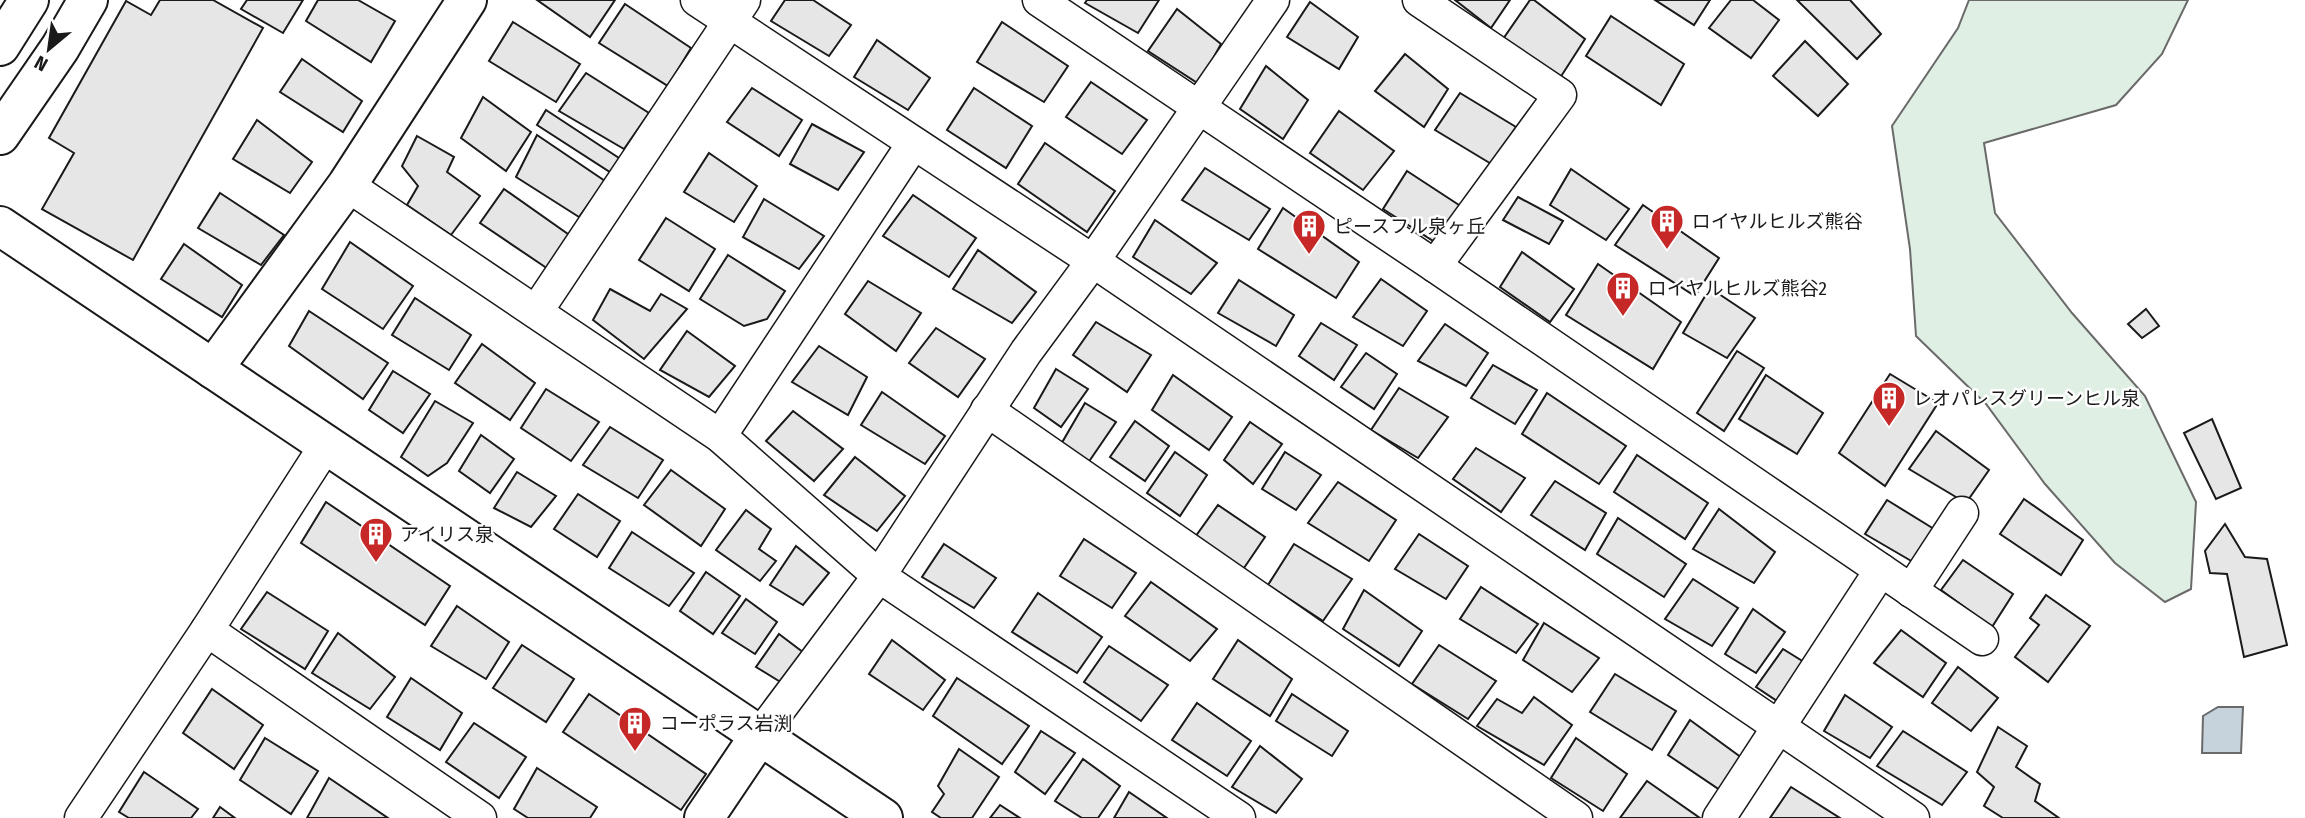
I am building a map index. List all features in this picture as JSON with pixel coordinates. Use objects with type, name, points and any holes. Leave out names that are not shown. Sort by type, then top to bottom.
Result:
[{"type":"main road","points":[[0,46],[29,0]]},
{"type":"main road","points":[[0,135],[60,48],[88,0]]},
{"type":"main road","points":[[213,369],[347,185],[467,0]]},
{"type":"main road","points":[[0,226],[883,818]]},
{"type":"main road","points":[[704,818],[760,735]]},
{"type":"street","points":[[697,0],[737,11],[913,144],[1094,261],[1913,818]]},
{"type":"street","points":[[1038,0],[1435,266],[1982,639]]},
{"type":"street","points":[[760,735],[879,576],[1026,352],[1094,261],[1272,0]]},
{"type":"street","points":[[1419,0],[1560,95],[1435,266]]},
{"type":"street","points":[[536,312],[737,11]]},
{"type":"street","points":[[720,436],[913,144]]},
{"type":"street","points":[[347,185],[720,436],[879,576],[1239,818]]},
{"type":"street","points":[[987,410],[1576,818]]},
{"type":"street","points":[[81,818],[207,631],[326,445]]},
{"type":"street","points":[[1912,591],[1962,513]]},
{"type":"street","points":[[1719,818],[1881,570]]},
{"type":"street","points":[[207,631],[480,818]]},
{"type":"green space","points":[[1969,0],[2188,0],[2162,54],[2116,105],[1984,143],[1995,213],[2072,313],[2145,396],[2196,502],[2191,589],[2165,602],[2115,563],[2045,484],[1986,404],[1916,336],[1910,249],[1892,126],[1958,28]]},
{"type":"shaded area","points":[[2218,707],[2243,707],[2241,753],[2202,753],[2203,716]]},
{"type":"building","points":[[160,0],[213,0],[263,28],[133,260],[42,209],[74,153],[49,138],[126,1],[151,15]]},
{"type":"building","points":[[247,0],[303,0],[283,33],[241,9]]},
{"type":"building","points":[[318,0],[358,0],[395,21],[371,62],[306,21]]},
{"type":"building","points":[[537,0],[615,0],[590,37]]},
{"type":"building","points":[[785,0],[813,0],[851,25],[829,56],[771,21]]},
{"type":"building","points":[[1087,0],[1159,0],[1138,33],[1085,3]]},
{"type":"building","points":[[1455,0],[1510,0],[1491,28]]},
{"type":"building","points":[[1530,0],[1534,0],[1585,39],[1560,78],[1501,42]]},
{"type":"building","points":[[1655,0],[1710,0],[1694,25]]},
{"type":"building","points":[[1731,0],[1753,0],[1779,20],[1751,58],[1709,28]]},
{"type":"building","points":[[1797,0],[1850,0],[1881,34],[1857,59]]},
{"type":"building","points":[[1310,2],[1358,37],[1339,69],[1287,37]]},
{"type":"building","points":[[625,4],[691,48],[668,86],[599,43]]},
{"type":"building","points":[[1177,9],[1221,44],[1199,84],[1148,51]]},
{"type":"building","points":[[1611,16],[1684,64],[1661,105],[1586,56]]},
{"type":"building","points":[[513,22],[580,64],[556,102],[489,61]]},
{"type":"building","points":[[1002,22],[1068,66],[1044,102],[977,62]]},
{"type":"building","points":[[877,40],[930,78],[908,110],[854,77]]},
{"type":"building","points":[[1805,41],[1848,84],[1818,116],[1773,76]]},
{"type":"building","points":[[1405,54],[1448,89],[1424,127],[1375,91]]},
{"type":"building","points":[[302,59],[362,101],[343,132],[280,92]]},
{"type":"building","points":[[1266,66],[1308,100],[1283,139],[1240,109]]},
{"type":"building","points":[[586,73],[649,113],[624,149],[559,111]]},
{"type":"building","points":[[1091,82],[1147,120],[1122,154],[1066,117]]},
{"type":"building","points":[[752,88],[802,120],[779,156],[727,122]]},
{"type":"building","points":[[974,88],[1032,126],[1006,168],[947,130]]},
{"type":"building","points":[[1460,93],[1516,127],[1493,165],[1435,130]]},
{"type":"building","points":[[483,97],[531,132],[506,171],[461,138]]},
{"type":"building","points":[[546,110],[622,160],[613,174],[537,125]]},
{"type":"building","points":[[1339,111],[1394,151],[1363,190],[1310,153]]},
{"type":"building","points":[[257,120],[312,162],[290,193],[233,159]]},
{"type":"building","points":[[812,124],[864,152],[838,190],[790,164]]},
{"type":"building","points":[[537,135],[605,181],[579,217],[516,177]]},
{"type":"building","points":[[417,136],[454,157],[447,172],[480,196],[451,235],[407,205],[418,186],[402,166]]},
{"type":"building","points":[[1045,143],[1115,191],[1087,232],[1018,184]]},
{"type":"building","points":[[709,153],[757,186],[734,222],[684,192]]},
{"type":"building","points":[[1205,168],[1270,209],[1249,240],[1182,200]]},
{"type":"building","points":[[1571,169],[1629,209],[1606,240],[1550,205]]},
{"type":"building","points":[[1407,171],[1462,207],[1438,244],[1383,209]]},
{"type":"building","points":[[504,189],[575,239],[551,271],[480,223]]},
{"type":"building","points":[[220,193],[284,235],[261,265],[198,228]]},
{"type":"building","points":[[913,195],[976,238],[949,277],[883,236]]},
{"type":"building","points":[[1518,197],[1563,221],[1549,244],[1503,220]]},
{"type":"building","points":[[764,199],[824,236],[799,269],[743,237]]},
{"type":"building","name":"ロイヤルヒルズ熊谷","points":[[1643,205],[1719,258],[1695,296],[1615,245]]},
{"type":"building","name":"ピースフル泉ヶ丘","points":[[1283,208],[1359,262],[1336,298],[1258,249]]},
{"type":"building","points":[[666,218],[715,249],[689,291],[639,260]]},
{"type":"building","points":[[1155,220],[1217,263],[1191,294],[1133,257]]},
{"type":"building","points":[[350,242],[413,286],[383,329],[322,289]]},
{"type":"building","points":[[184,244],[242,285],[222,317],[161,279]]},
{"type":"building","points":[[978,250],[1036,292],[1012,323],[953,289]]},
{"type":"building","points":[[1522,252],[1574,289],[1550,322],[1500,287]]},
{"type":"building","points":[[728,255],[785,291],[767,319],[744,326],[700,299]]},
{"type":"building","name":"ロイヤルヒルズ熊谷2","points":[[1598,264],[1681,322],[1653,369],[1566,315]]},
{"type":"building","points":[[1381,279],[1427,311],[1403,346],[1353,317]]},
{"type":"building","points":[[1239,280],[1294,315],[1276,346],[1218,313]]},
{"type":"building","points":[[868,281],[921,313],[896,351],[845,314]]},
{"type":"building","points":[[1710,288],[1755,318],[1727,358],[1683,333]]},
{"type":"building","points":[[610,289],[650,311],[661,294],[687,309],[644,359],[593,320]]},
{"type":"building","points":[[415,298],[471,335],[449,370],[392,335]]},
{"type":"building","points":[[2146,309],[2159,326],[2142,338],[2128,324]]},
{"type":"building","points":[[309,311],[388,363],[363,399],[289,346]]},
{"type":"building","points":[[1096,322],[1151,355],[1127,392],[1073,355]]},
{"type":"building","points":[[1321,323],[1357,345],[1334,380],[1299,356]]},
{"type":"building","points":[[1445,324],[1488,353],[1466,386],[1418,361]]},
{"type":"building","points":[[936,328],[985,359],[958,397],[909,363]]},
{"type":"building","points":[[687,331],[735,366],[709,397],[660,370]]},
{"type":"building","points":[[482,344],[535,383],[510,420],[455,383]]},
{"type":"building","points":[[819,346],[867,377],[848,415],[792,382]]},
{"type":"building","points":[[1737,351],[1764,368],[1724,431],[1697,413]]},
{"type":"building","points":[[1366,353],[1397,374],[1374,409],[1341,387]]},
{"type":"building","points":[[1493,365],[1537,390],[1515,424],[1471,398]]},
{"type":"building","points":[[1056,369],[1088,389],[1061,427],[1034,408]]},
{"type":"building","points":[[393,371],[430,394],[403,433],[369,410]]},
{"type":"building","name":"レオパレスグリーンヒル泉","points":[[1890,374],[1938,403],[1885,486],[1839,453]]},
{"type":"building","points":[[1173,375],[1232,417],[1209,450],[1152,410]]},
{"type":"building","points":[[1766,375],[1823,413],[1797,454],[1739,419]]},
{"type":"building","points":[[1399,388],[1448,417],[1418,458],[1371,430]]},
{"type":"building","points":[[546,389],[599,422],[571,461],[521,428]]},
{"type":"building","points":[[882,392],[945,436],[925,464],[861,425]]},
{"type":"building","points":[[1547,393],[1626,446],[1599,484],[1522,434]]},
{"type":"building","points":[[435,401],[473,423],[447,463],[428,476],[401,457]]},
{"type":"building","points":[[1085,403],[1116,422],[1088,463],[1060,446]]},
{"type":"building","points":[[793,411],[843,449],[814,481],[766,441]]},
{"type":"building","points":[[2212,419],[2241,488],[2216,499],[2184,433]]},
{"type":"building","points":[[1135,421],[1169,446],[1145,481],[1110,457]]},
{"type":"building","points":[[1250,422],[1282,444],[1253,484],[1224,460]]},
{"type":"building","points":[[610,427],[663,460],[638,498],[583,465]]},
{"type":"building","points":[[1936,431],[1989,470],[1966,503],[1909,469]]},
{"type":"building","points":[[481,435],[514,459],[490,493],[459,471]]},
{"type":"building","points":[[1476,448],[1525,478],[1501,512],[1453,479]]},
{"type":"building","points":[[1175,452],[1207,475],[1180,516],[1147,493]]},
{"type":"building","points":[[1285,452],[1321,475],[1296,510],[1262,489]]},
{"type":"building","points":[[1637,455],[1708,503],[1685,539],[1614,492]]},
{"type":"building","points":[[855,457],[905,496],[877,531],[824,495]]},
{"type":"building","points":[[671,470],[725,509],[701,546],[644,505]]},
{"type":"building","points":[[517,472],[556,496],[531,527],[494,508]]},
{"type":"building","points":[[1555,481],[1606,513],[1585,550],[1531,515]]},
{"type":"building","points":[[1338,482],[1396,520],[1369,561],[1308,523]]},
{"type":"building","points":[[578,494],[620,521],[597,557],[554,529]]},
{"type":"building","points":[[2024,499],[2083,540],[2061,575],[2000,534]]},
{"type":"building","points":[[1887,500],[1934,529],[1913,562],[1865,534]]},
{"type":"building","name":"アイリス泉","points":[[326,502],[450,586],[425,625],[301,543]]},
{"type":"building","points":[[1218,505],[1265,537],[1242,571],[1193,540]]},
{"type":"building","points":[[1719,509],[1775,552],[1754,583],[1693,549]]},
{"type":"building","points":[[746,510],[771,529],[759,549],[776,561],[760,581],[716,550]]},
{"type":"building","points":[[1618,518],[1686,564],[1664,597],[1597,554]]},
{"type":"building","points":[[2225,524],[2245,557],[2267,559],[2287,645],[2244,657],[2227,574],[2210,573],[2205,551]]},
{"type":"building","points":[[632,532],[694,573],[669,606],[609,568]]},
{"type":"building","points":[[1419,534],[1468,566],[1446,599],[1395,569]]},
{"type":"building","points":[[1084,539],[1136,573],[1112,608],[1060,576]]},
{"type":"building","points":[[944,544],[996,578],[974,608],[922,577]]},
{"type":"building","points":[[1294,544],[1352,579],[1323,621],[1268,585]]},
{"type":"building","points":[[796,546],[829,573],[803,605],[770,585]]},
{"type":"building","points":[[1963,560],[2013,594],[1992,627],[1941,590]]},
{"type":"building","points":[[706,572],[740,596],[713,634],[680,611]]},
{"type":"building","points":[[1693,579],[1738,608],[1712,646],[1665,619]]},
{"type":"building","points":[[1151,582],[1217,629],[1190,661],[1125,616]]},
{"type":"building","points":[[1481,587],[1538,624],[1516,653],[1460,619]]},
{"type":"building","points":[[1364,590],[1422,631],[1399,666],[1343,629]]},
{"type":"building","points":[[267,592],[328,631],[305,669],[241,629]]},
{"type":"building","points":[[1038,593],[1102,637],[1077,673],[1012,632]]},
{"type":"building","points":[[2046,595],[2090,626],[2048,682],[2015,657],[2039,625],[2030,618]]},
{"type":"building","points":[[746,599],[777,622],[755,654],[722,633]]},
{"type":"building","points":[[457,606],[509,642],[486,679],[431,646]]},
{"type":"building","points":[[1753,609],[1785,632],[1756,673],[1725,654]]},
{"type":"building","points":[[1544,623],[1599,658],[1572,692],[1523,660]]},
{"type":"building","points":[[1901,630],[1946,663],[1923,697],[1874,663]]},
{"type":"building","points":[[338,633],[395,677],[370,709],[312,673]]},
{"type":"building","points":[[779,634],[808,656],[787,686],[756,667]]},
{"type":"building","points":[[892,640],[945,680],[923,710],[869,674]]},
{"type":"building","points":[[1238,640],[1292,679],[1270,716],[1213,679]]},
{"type":"building","points":[[522,645],[574,679],[546,722],[493,688]]},
{"type":"building","points":[[1439,645],[1496,681],[1468,719],[1412,684]]},
{"type":"building","points":[[1109,646],[1168,685],[1141,721],[1084,682]]},
{"type":"building","points":[[1783,649],[1812,667],[1783,705],[1756,687]]},
{"type":"building","points":[[1958,667],[1998,698],[1971,731],[1932,703]]},
{"type":"building","points":[[1615,674],[1676,711],[1652,750],[1590,712]]},
{"type":"building","points":[[411,678],[462,713],[440,750],[387,717]]},
{"type":"building","points":[[957,678],[1029,726],[1002,764],[933,716]]},
{"type":"building","points":[[212,689],[263,725],[234,769],[183,733]]},
{"type":"building","name":"コーポラス岩渕","points":[[589,694],[706,774],[681,810],[563,732]]},
{"type":"building","points":[[1292,694],[1348,731],[1332,756],[1276,721]]},
{"type":"building","points":[[1845,695],[1892,727],[1870,758],[1824,731]]},
{"type":"building","points":[[1534,697],[1572,725],[1544,765],[1477,726],[1497,699],[1522,713]]},
{"type":"building","points":[[1197,703],[1251,741],[1227,776],[1172,740]]},
{"type":"building","points":[[1690,720],[1742,758],[1720,790],[1668,755]]},
{"type":"building","points":[[474,723],[526,757],[499,798],[446,762]]},
{"type":"building","points":[[1998,727],[2027,746],[2016,767],[2040,784],[2035,801],[2059,818],[2003,818],[1984,806],[1994,787],[1977,772]]},
{"type":"building","points":[[1041,731],[1075,753],[1045,794],[1015,772]]},
{"type":"building","points":[[1903,731],[1967,772],[1942,805],[1877,766]]},
{"type":"building","points":[[265,738],[318,771],[291,814],[240,780]]},
{"type":"building","points":[[1576,738],[1627,774],[1603,811],[1551,778]]},
{"type":"building","points":[[1260,746],[1302,779],[1276,813],[1232,787]]},
{"type":"building","points":[[959,749],[999,777],[972,818],[941,818],[932,812],[944,794],[938,786]]},
{"type":"building","points":[[1083,759],[1120,786],[1098,818],[1082,818],[1055,801]]},
{"type":"building","points":[[537,768],[597,807],[590,818],[528,818],[514,809]]},
{"type":"building","points":[[144,772],[198,809],[191,818],[129,818],[119,812]]},
{"type":"building","points":[[329,778],[388,818],[307,818]]},
{"type":"building","points":[[1647,781],[1700,818],[1620,818]]},
{"type":"building","points":[[1791,787],[1840,818],[1770,818]]},
{"type":"building","points":[[1129,792],[1167,818],[1114,818]]},
{"type":"building","points":[[1000,805],[1020,818],[990,818]]},
{"type":"building","points":[[220,807],[235,818],[213,818]]},
{"type":"place","name":"ロイヤルヒルズ熊谷","points":[[1667,251]]},
{"type":"place","name":"ピースフル泉ヶ丘","points":[[1309,256]]},
{"type":"place","name":"ロイヤルヒルズ熊谷2","points":[[1623,318]]},
{"type":"place","name":"レオパレスグリーンヒル泉","points":[[1889,428]]},
{"type":"place","name":"アイリス泉","points":[[376,564]]},
{"type":"place","name":"コーポラス岩渕","points":[[635,753]]}]
